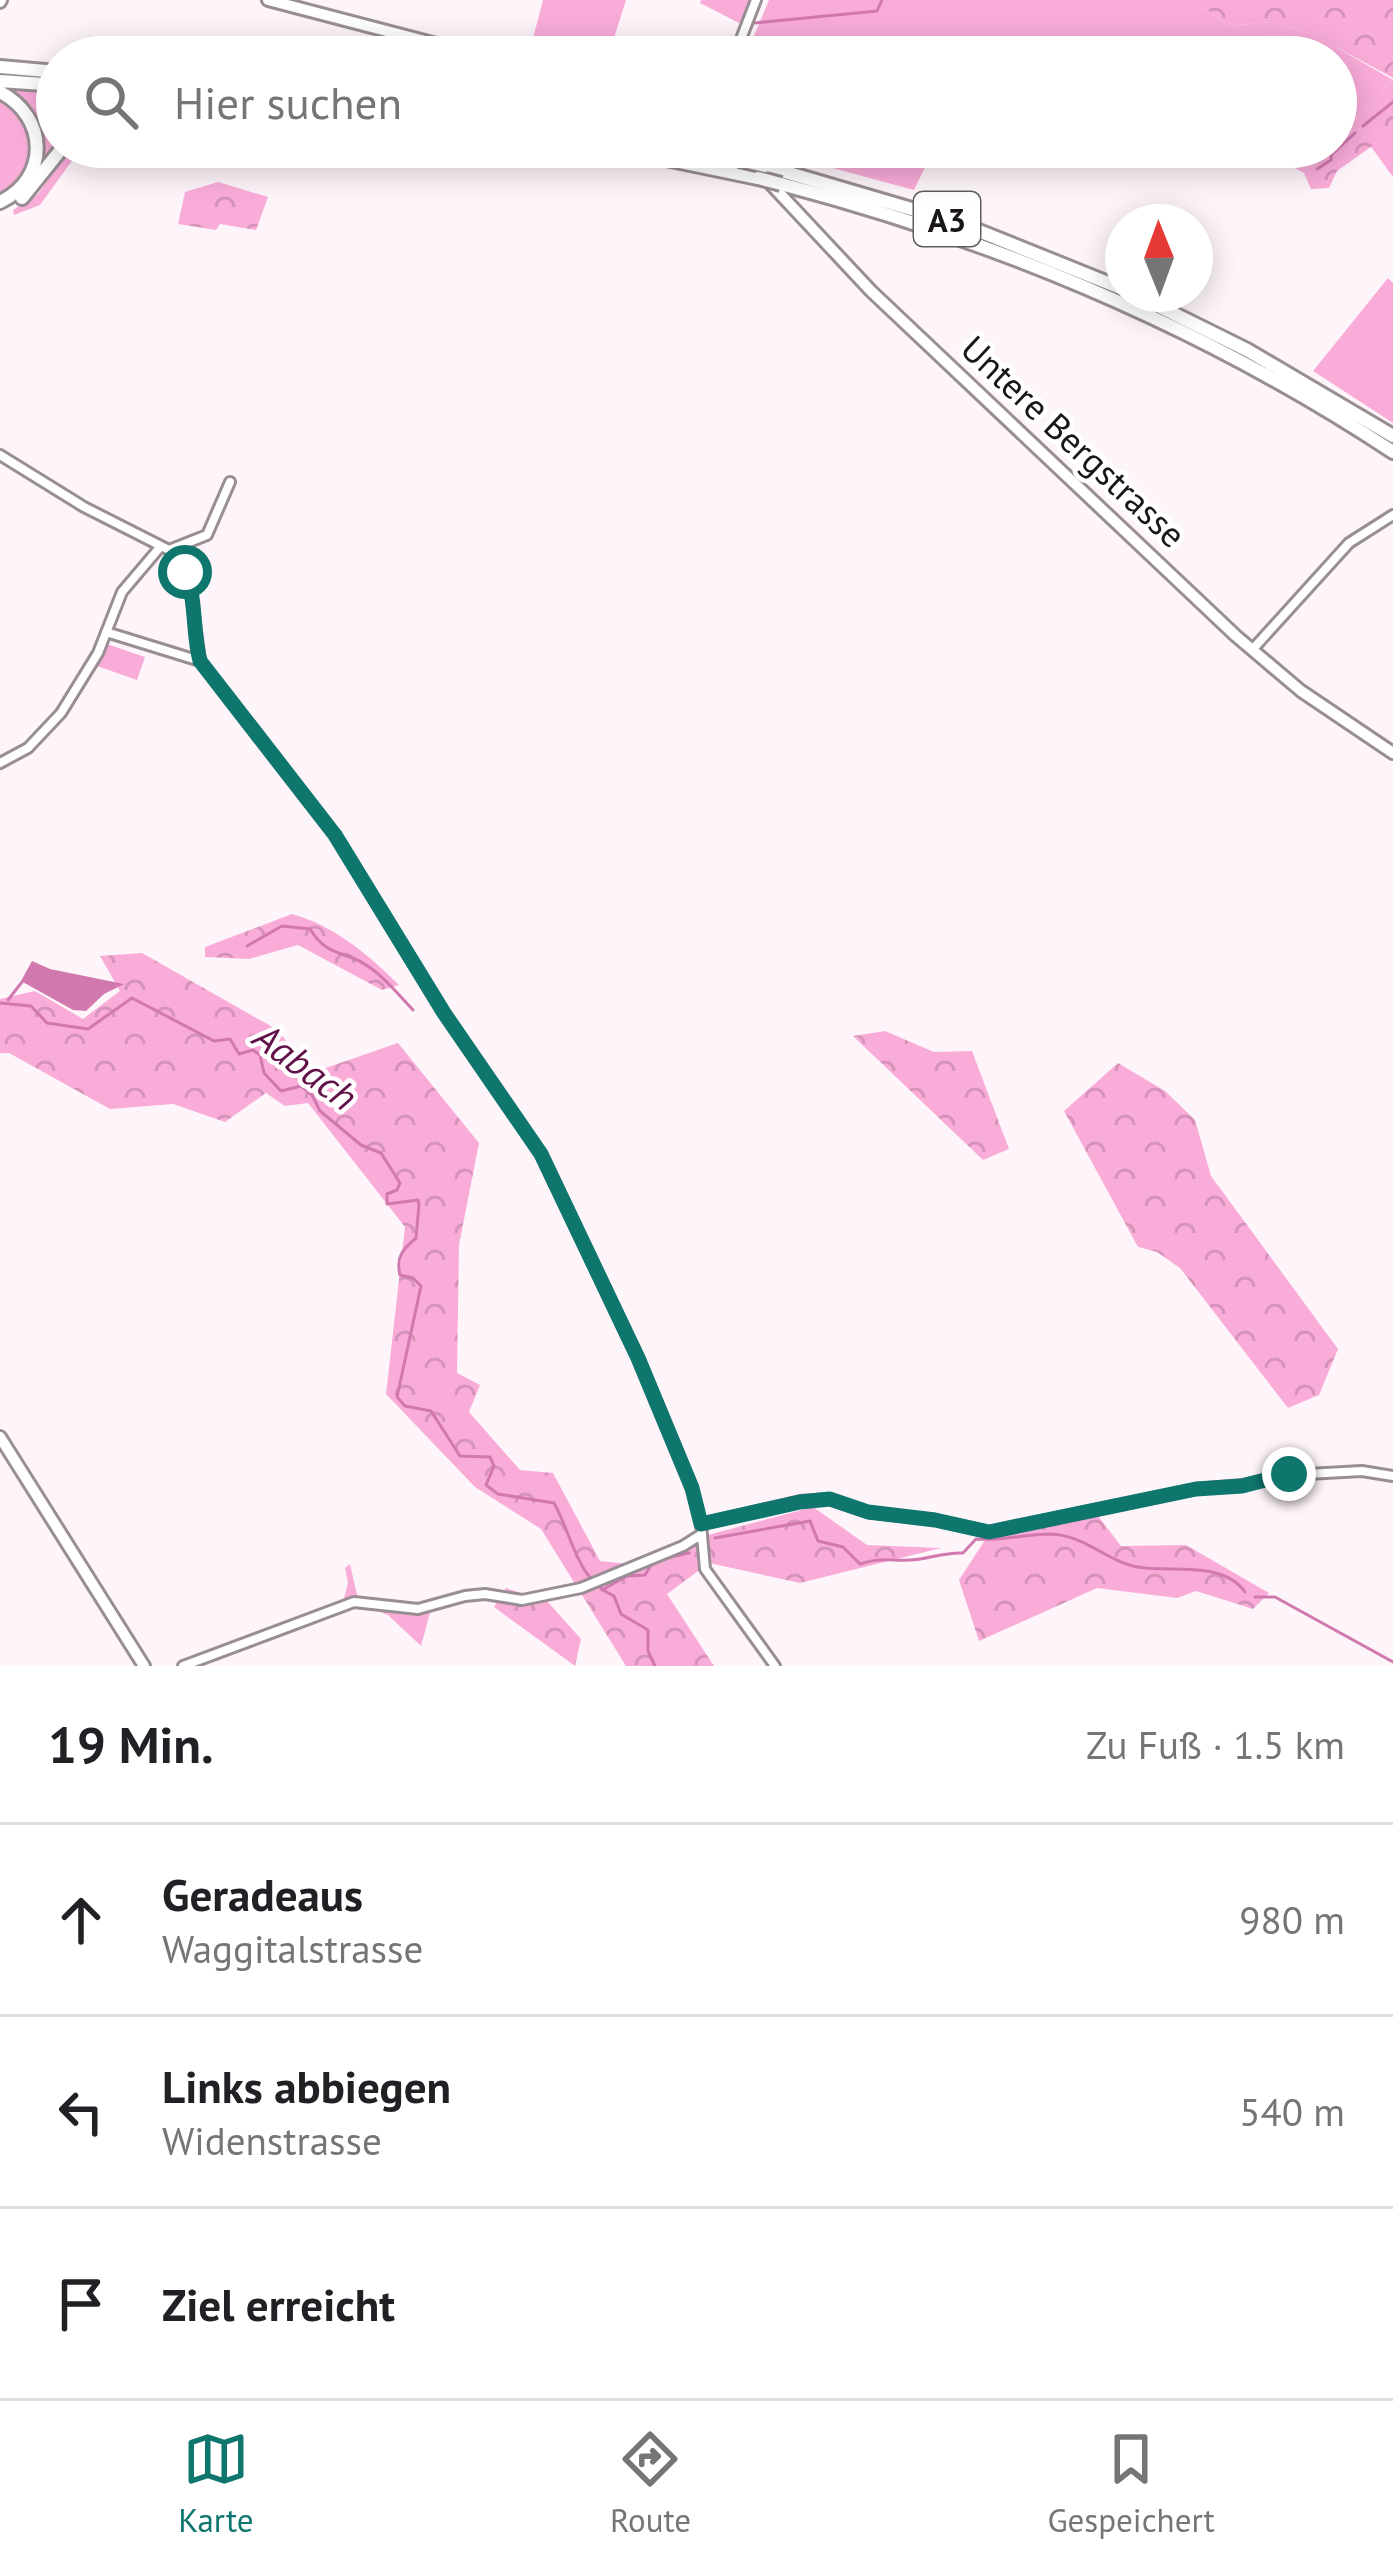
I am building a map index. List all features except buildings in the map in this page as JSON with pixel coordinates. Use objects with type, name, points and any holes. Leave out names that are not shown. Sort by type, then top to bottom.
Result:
[{"type":"highway","points":[[0,64],[36,69]]},
{"type":"highway","points":[[0,81],[36,84]]},
{"type":"highway","points":[[0,92],[27,113],[36,141]]},
{"type":"highway","points":[[0,206],[29,179],[36,154]]},
{"type":"highway","points":[[0,206],[28,194],[47,168]]},
{"type":"highway","name":"A3","points":[[737,168],[959,223],[1105,282]]},
{"type":"highway","name":"A3","points":[[756,168],[781,184],[956,236],[1092,290],[1236,359],[1393,452]]},
{"type":"highway","points":[[1170,312],[1285,370],[1393,436]]},
{"type":"main road","points":[[268,0],[405,36]]},
{"type":"main road","name":"Untere Bergstrasse","points":[[753,168],[872,291],[1252,650],[1313,700],[1393,753]]},
{"type":"main road","points":[[0,1437],[144,1666]]},
{"type":"street","points":[[742,36],[756,0]]},
{"type":"street","points":[[0,455],[84,507],[165,548],[190,585],[200,661],[335,835],[444,1013],[541,1154],[638,1358],[692,1488],[705,1569],[775,1666]]},
{"type":"street","points":[[0,763],[28,748],[62,713],[122,592],[165,548],[207,536],[230,482]]},
{"type":"street","points":[[1252,650],[1349,543],[1393,515]]},
{"type":"street","points":[[106,632],[200,661]]},
{"type":"street","points":[[183,1666],[354,1602],[418,1610],[465,1596],[522,1600],[593,1583],[683,1546],[702,1529],[800,1502],[830,1499],[868,1512],[989,1532],[1289,1474],[1362,1471],[1393,1476]]},
{"type":"green space","points":[[543,0],[626,0],[615,36],[534,36]]},
{"type":"green space","points":[[701,0],[753,0],[743,25]]},
{"type":"green space","points":[[769,0],[1194,0],[1229,26],[1271,22],[1317,36],[754,36]]},
{"type":"green space","points":[[1194,0],[1393,0],[1393,78],[1357,58],[1357,36],[1316,36],[1271,22],[1229,26]]},
{"type":"green space","points":[[1357,59],[1393,80],[1357,118]]},
{"type":"green space","points":[[1393,80],[1393,131],[1357,157],[1357,118]]},
{"type":"green space","points":[[14,90],[36,92],[36,148]]},
{"type":"green space","points":[[0,99],[25,121],[32,147],[23,173],[0,196]]},
{"type":"green space","points":[[1393,123],[1393,177],[1367,141]]},
{"type":"green space","points":[[56,168],[67,168],[40,205],[14,215],[13,210],[38,194]]},
{"type":"green space","points":[[833,168],[925,168],[914,190]]},
{"type":"green space","points":[[1309,168],[1341,168],[1329,188],[1311,189],[1304,173]]},
{"type":"green space","points":[[218,182],[268,197],[256,230],[178,224],[185,192]]},
{"type":"green space","points":[[1388,278],[1393,283],[1393,423],[1313,371]]},
{"type":"green space","points":[[107,644],[145,657],[137,680],[97,666]]},
{"type":"green space","points":[[292,914],[350,942],[399,985],[382,990],[298,945],[249,959],[205,957],[205,947]]},
{"type":"green space","points":[[142,953],[276,1029],[314,1072],[398,1043],[479,1143],[459,1245],[457,1373],[480,1385],[469,1412],[520,1470],[553,1473],[600,1561],[638,1565],[663,1547],[813,1507],[867,1545],[941,1548],[800,1583],[709,1563],[667,1594],[714,1666],[626,1666],[541,1529],[475,1487],[386,1394],[405,1227],[308,1103],[285,1106],[266,1093],[225,1122],[173,1104],[110,1109],[9,1053],[0,1053],[0,999],[35,991],[83,1019],[120,991],[100,956]]},
{"type":"green space","points":[[885,1031],[934,1052],[972,1051],[1009,1149],[983,1160],[853,1036]]},
{"type":"green space","points":[[1118,1063],[1165,1091],[1195,1120],[1211,1176],[1338,1349],[1319,1395],[1288,1408],[1180,1268],[1157,1252],[1138,1247],[1064,1111]]},
{"type":"green space","points":[[1095,1512],[1121,1546],[1186,1545],[1269,1593],[1253,1609],[1196,1591],[1177,1598],[1097,1588],[979,1641],[959,1580],[985,1540]]},
{"type":"green space","points":[[350,1564],[358,1599],[406,1610],[433,1602],[421,1646],[388,1615],[358,1604],[350,1609],[343,1602],[348,1583],[345,1568]]},
{"type":"green space","points":[[506,1588],[547,1601],[581,1639],[575,1666],[494,1607]]},
{"type":"shaded area","points":[[32,961],[124,984],[86,1011],[73,1010],[21,981]]},
{"type":"waterway","points":[[755,23],[877,11],[882,0]]},
{"type":"waterway","points":[[1363,126],[1393,102]]},
{"type":"waterway","points":[[247,946],[282,926],[310,929],[324,946],[371,968],[413,1010]]},
{"type":"waterway","points":[[8,1000],[22,982]]},
{"type":"waterway","name":"Aabach","points":[[0,1003],[31,1006],[47,1023],[88,1029],[132,998],[214,1041],[230,1039],[239,1054],[253,1050],[260,1055],[264,1073],[281,1091],[301,1086],[320,1111],[361,1145],[381,1153],[400,1183],[387,1194],[387,1204],[418,1200],[419,1205],[416,1238],[399,1263],[400,1275],[421,1286],[397,1397],[405,1406],[431,1411],[460,1456],[490,1457],[494,1466],[486,1485],[498,1494],[554,1503],[591,1579],[614,1596],[621,1614],[648,1630],[648,1651],[655,1666]]},
{"type":"waterway","points":[[715,1538],[810,1521],[818,1541],[843,1547],[860,1564],[963,1553],[976,1539],[1051,1534],[1138,1567],[1224,1575],[1245,1592]]},
{"type":"waterway","points":[[662,1559],[689,1553]]},
{"type":"waterway","points":[[602,1590],[627,1576],[645,1575],[653,1562]]},
{"type":"waterway","points":[[1255,1597],[1275,1597],[1393,1662]]},
{"type":"route","points":[[185,572],[200,661],[335,835],[444,1013],[541,1154],[638,1358],[692,1488],[701,1524],[830,1499],[868,1512],[989,1532],[1289,1474]]}]
